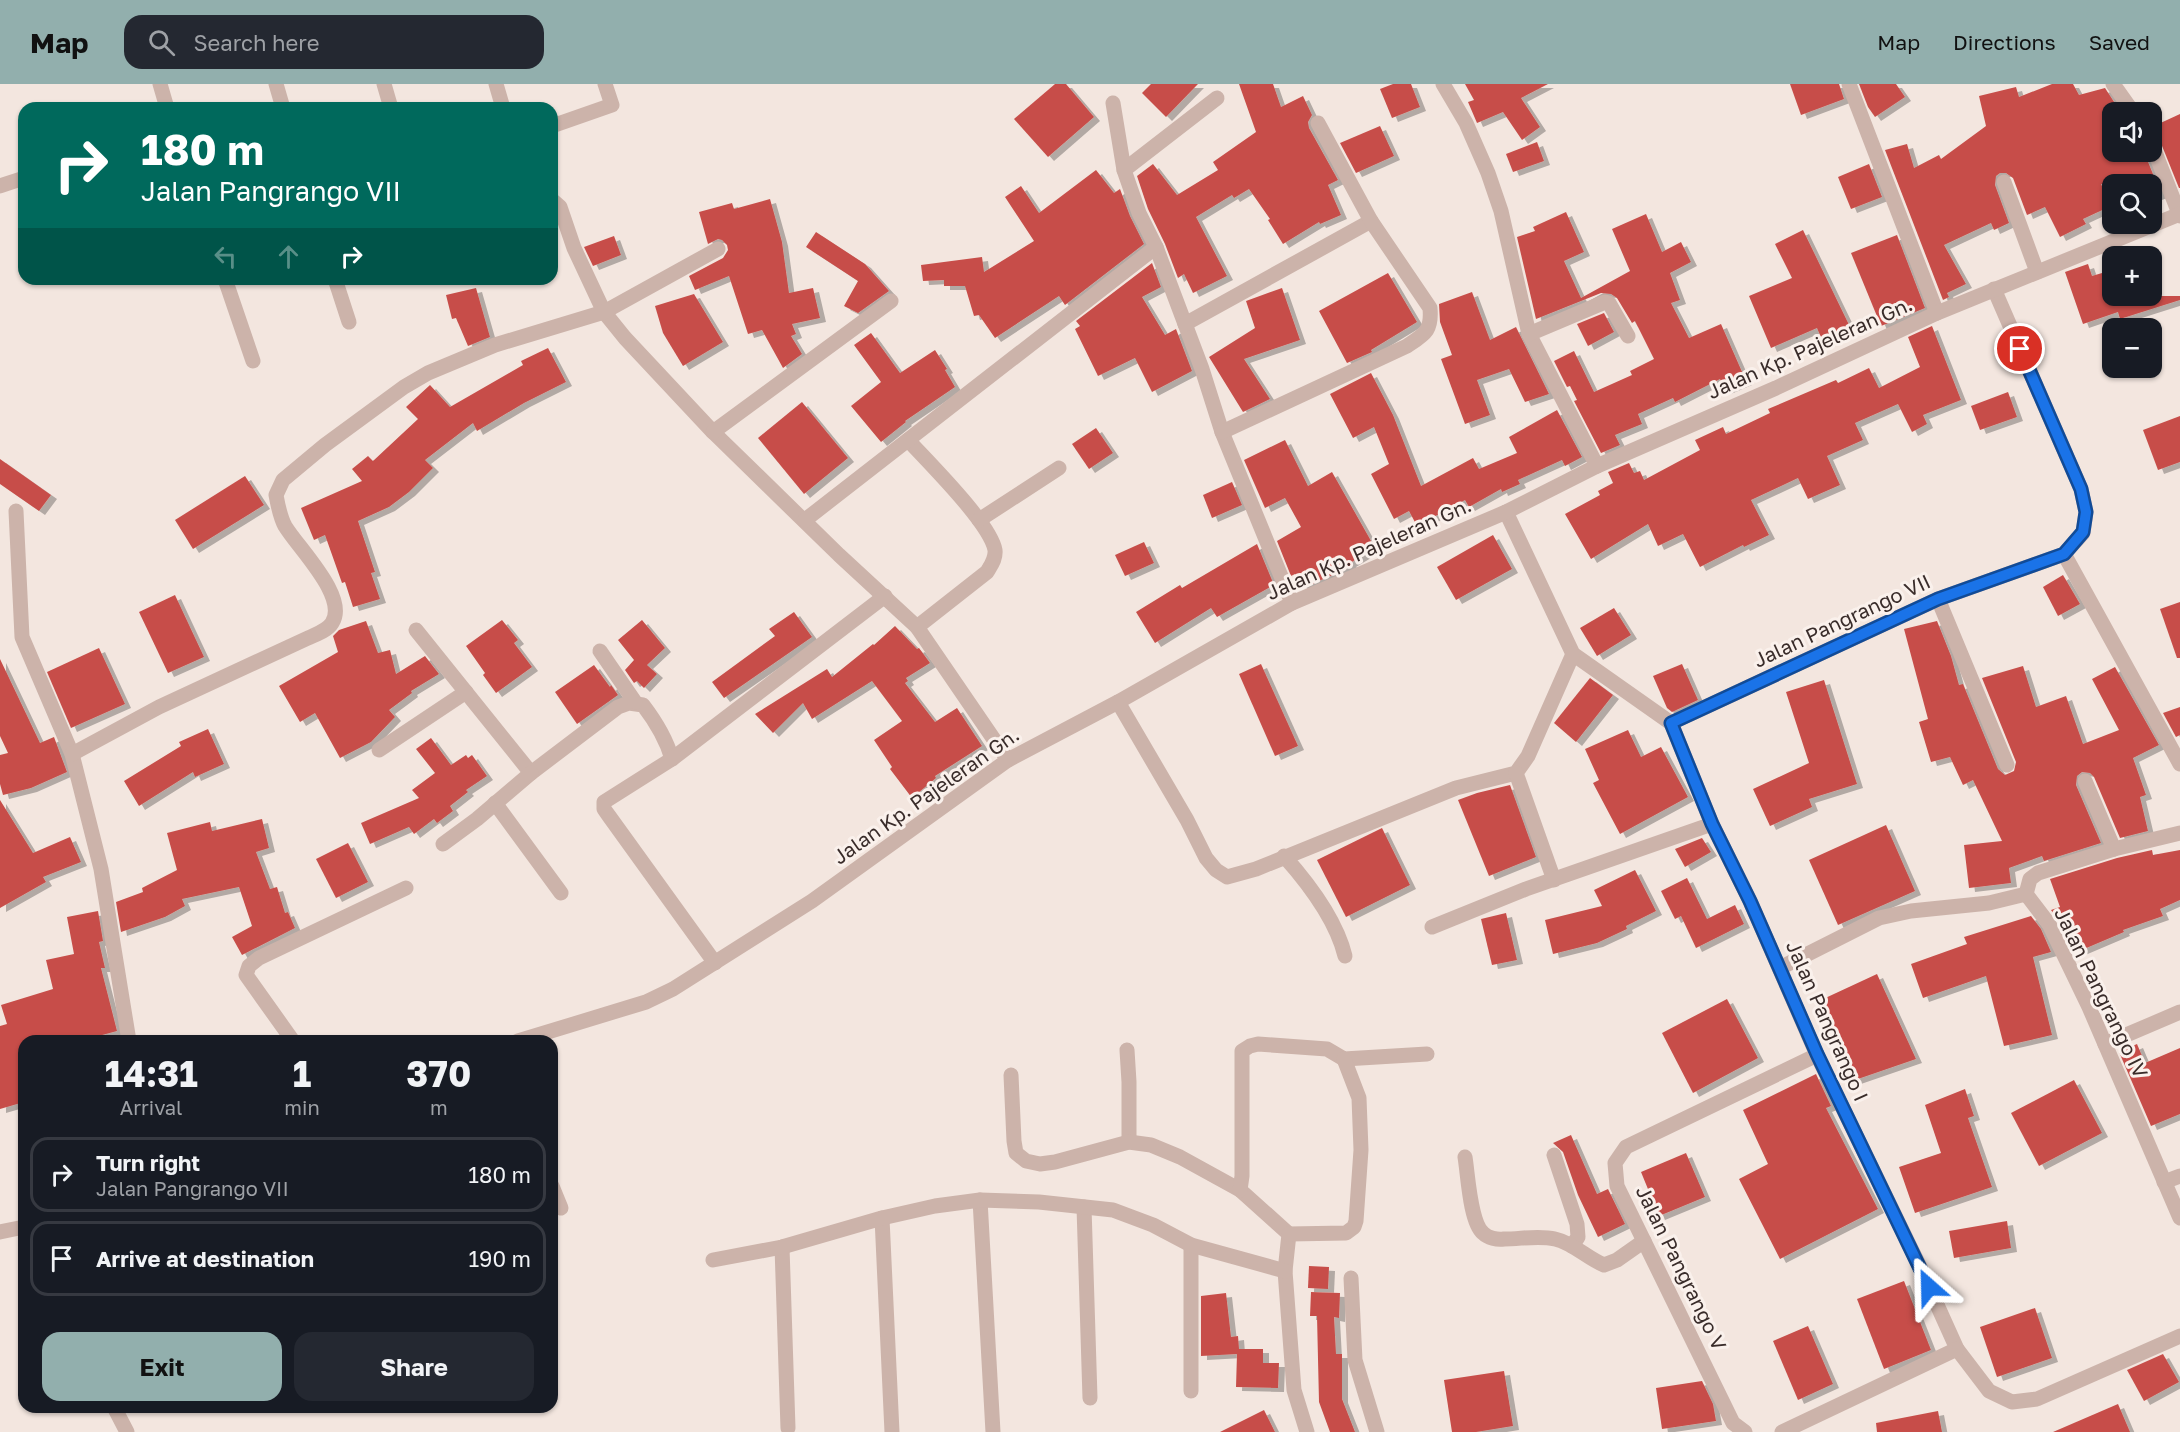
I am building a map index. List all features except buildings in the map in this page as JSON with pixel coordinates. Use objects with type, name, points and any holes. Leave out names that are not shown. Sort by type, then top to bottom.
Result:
[{"type":"street","points":[[160,84],[165,102]]},
{"type":"street","points":[[276,84],[281,102]]},
{"type":"street","points":[[384,84],[389,102]]},
{"type":"street","points":[[496,84],[501,102]]},
{"type":"street","points":[[558,124],[612,105],[605,84]]},
{"type":"street","points":[[1443,84],[1466,123],[1488,173],[1501,211],[1529,334],[1597,466]]},
{"type":"street","points":[[1849,84],[1937,313]]},
{"type":"street","points":[[2113,84],[2126,102]]},
{"type":"street","points":[[1124,170],[1217,98]]},
{"type":"street","points":[[1113,103],[1124,170],[1139,213],[1156,247],[1222,432],[1292,603]]},
{"type":"street","points":[[1222,432],[1407,346],[1424,335],[1429,327],[1430,308],[1371,221],[1318,123]]},
{"type":"street","points":[[2159,162],[2180,215]]},
{"type":"street","points":[[0,186],[18,180]]},
{"type":"street","points":[[2004,182],[2037,272]]},
{"type":"street","points":[[558,205],[574,248],[604,312],[625,338],[713,432],[839,555],[917,627],[1008,760]]},
{"type":"street","name":"Jalan Kp. Pajeleran Gn.","points":[[538,1035],[646,1002],[673,989],[812,901],[1008,760],[1118,702],[1292,603],[1506,512],[1597,466],[1776,388],[1937,313],[2180,215]]},
{"type":"street","points":[[1185,324],[1371,221]]},
{"type":"street","points":[[805,520],[1156,247]]},
{"type":"street","points":[[72,754],[159,707],[308,638],[327,628],[333,622],[336,606],[328,586],[284,525],[276,495],[283,480],[325,445],[404,387],[428,373],[495,345],[604,312],[718,249]]},
{"type":"street","points":[[227,285],[253,361]]},
{"type":"street","points":[[337,285],[349,322]]},
{"type":"street","points":[[1994,290],[2081,489],[2086,512],[2083,532],[2064,554],[2180,764]]},
{"type":"street","points":[[713,432],[891,301]]},
{"type":"street","points":[[1529,334],[1607,302],[1628,336]]},
{"type":"street","points":[[908,440],[979,520],[990,536],[995,552],[993,563],[987,572],[917,627]]},
{"type":"street","points":[[979,520],[1059,468]]},
{"type":"street","points":[[16,511],[22,637],[72,754],[101,869],[128,1035]]},
{"type":"street","points":[[1506,512],[1573,654],[1671,723]]},
{"type":"street","name":"Jalan Pangrango VII","points":[[1671,723],[1938,599],[2064,554]]},
{"type":"street","points":[[715,963],[603,806],[604,802],[672,759],[885,596]]},
{"type":"street","points":[[1938,599],[2007,765]]},
{"type":"street","points":[[416,630],[531,773]]},
{"type":"street","points":[[600,651],[635,702],[643,705],[652,716],[668,742],[672,759]]},
{"type":"street","points":[[1118,702],[1187,820],[1206,858],[1216,870],[1227,877],[1256,869],[1456,788],[1516,773],[1528,756],[1573,654]]},
{"type":"street","points":[[379,750],[466,692]]},
{"type":"street","points":[[443,844],[618,707],[635,702]]},
{"type":"street","name":"Jalan Pangrango I","points":[[1671,723],[1712,824],[1780,968],[1817,1054],[1957,1349],[1989,1391],[2012,1402],[2037,1399],[2180,1336]]},
{"type":"street","points":[[1516,773],[1554,880]]},
{"type":"street","points":[[2085,781],[2114,849]]},
{"type":"street","points":[[495,804],[561,893]]},
{"type":"street","points":[[1432,927],[1526,889],[1712,824]]},
{"type":"street","points":[[1780,968],[1879,918],[1911,911],[1989,903],[2026,894],[2030,879],[2038,873],[2114,849],[2180,833]]},
{"type":"street","points":[[1284,856],[1302,877],[1332,924],[1345,956]]},
{"type":"street","points":[[289,1035],[246,975],[249,966],[259,958],[406,888]]},
{"type":"street","name":"Jalan Pangrango IV","points":[[2026,894],[2049,924],[2105,1044],[2180,1218]]},
{"type":"street","points":[[2105,1044],[2180,1011]]},
{"type":"street","points":[[1240,1190],[1242,1051],[1258,1044],[1327,1049],[1344,1059],[1427,1054]]},
{"type":"street","points":[[1127,1050],[1129,1142]]},
{"type":"street","name":"Jalan Pangrango V","points":[[1745,1432],[1733,1423],[1617,1186],[1615,1163],[1626,1147],[1817,1054]]},
{"type":"street","points":[[1011,1075],[1016,1153],[1026,1161],[1040,1164],[1055,1162],[1129,1142],[1151,1145],[1180,1157],[1240,1190],[1289,1234],[1346,1233],[1356,1221],[1361,1150],[1359,1098],[1344,1059]]},
{"type":"street","points":[[1554,1155],[1577,1224],[1578,1237],[1572,1246]]},
{"type":"street","points":[[1466,1157],[1476,1223],[1482,1233],[1489,1237],[1502,1240],[1530,1237],[1556,1239],[1572,1246],[1590,1260],[1604,1265],[1617,1260],[1644,1241]]},
{"type":"street","points":[[2164,1182],[2180,1176]]},
{"type":"street","points":[[713,1260],[782,1247],[882,1218],[936,1206],[980,1200],[1039,1202],[1113,1210],[1153,1225],[1191,1245],[1286,1271]]},
{"type":"street","points":[[980,1200],[993,1432]]},
{"type":"street","points":[[558,1201],[561,1208]]},
{"type":"street","points":[[1084,1207],[1090,1398]]},
{"type":"street","points":[[882,1218],[892,1432]]},
{"type":"street","points":[[0,1232],[18,1228]]},
{"type":"street","points":[[1289,1234],[1286,1271],[1294,1390],[1307,1432]]},
{"type":"street","points":[[1191,1245],[1191,1391]]},
{"type":"street","points":[[782,1247],[788,1428]]},
{"type":"street","points":[[1351,1278],[1355,1360],[1377,1432]]},
{"type":"street","points":[[1782,1432],[1957,1349]]},
{"type":"street","points":[[117,1413],[127,1432]]},
{"type":"route","points":[[1929,1287],[1817,1054],[1750,901],[1712,824],[1671,723],[1938,599],[2064,554],[2083,532],[2086,512],[2081,489],[2020,349]]}]
